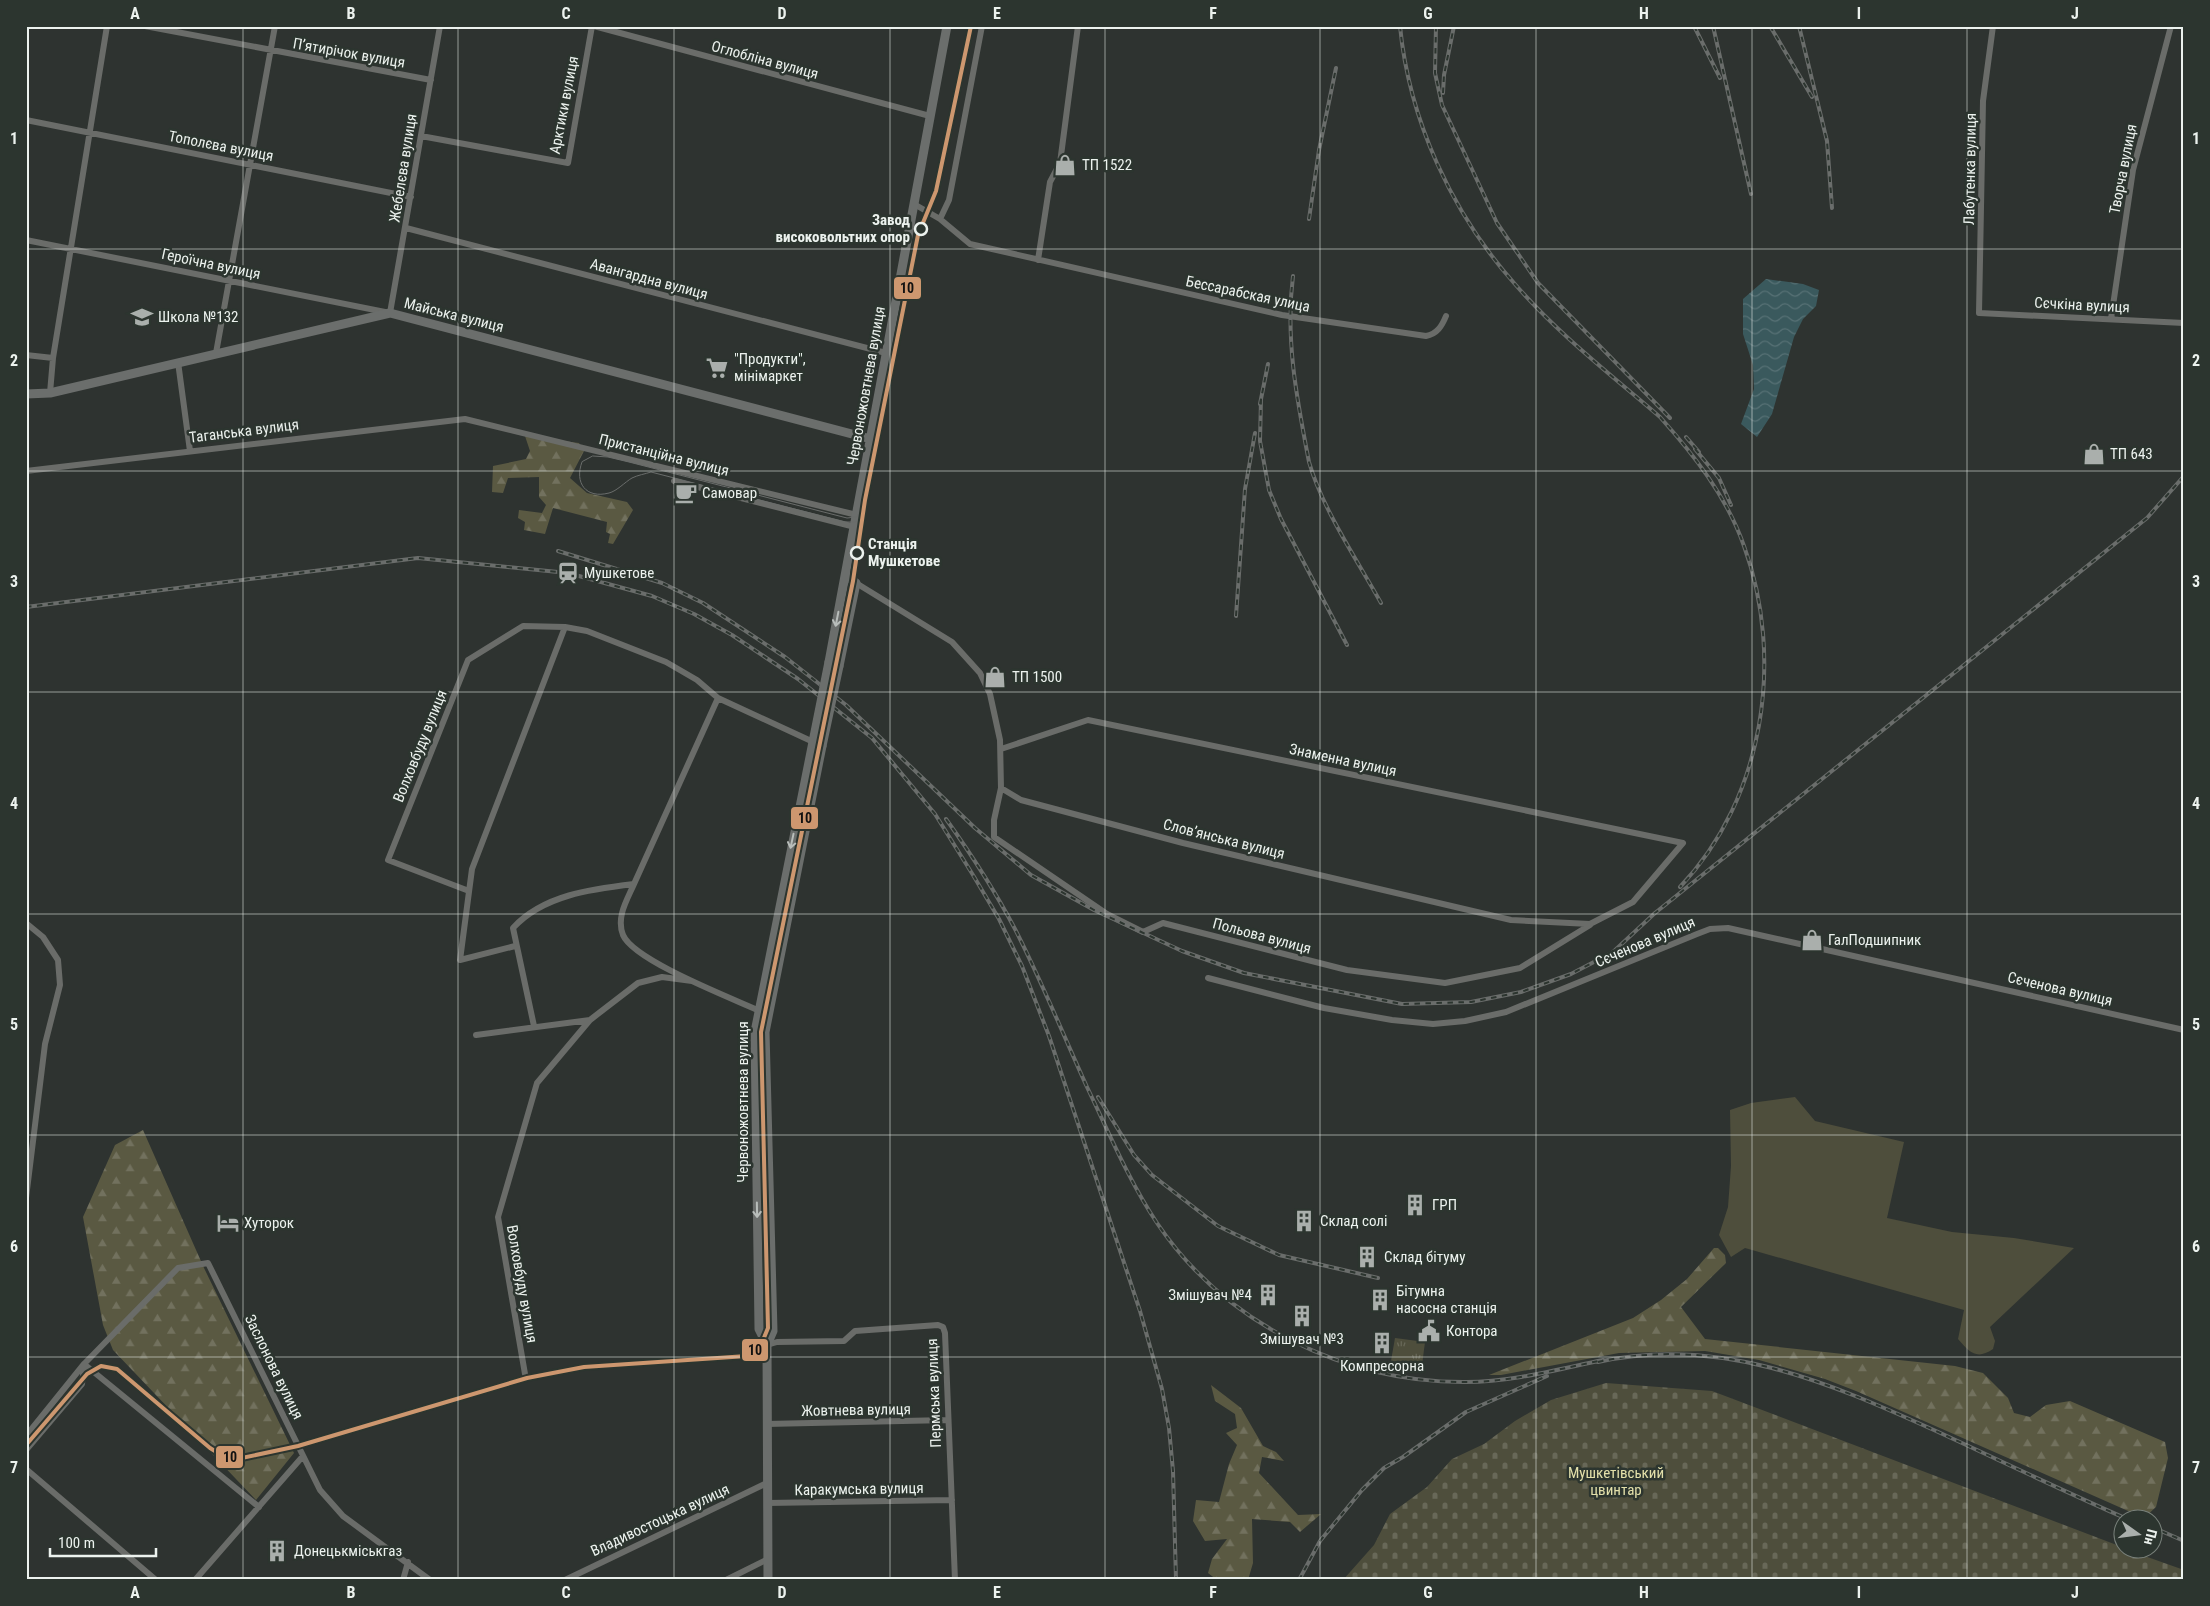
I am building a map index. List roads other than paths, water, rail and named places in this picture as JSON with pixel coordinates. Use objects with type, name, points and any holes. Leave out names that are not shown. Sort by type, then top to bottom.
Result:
[{"type":"main road","name":"Червоножовтнева вулиця","points":[[767,1345],[759,1329],[754,1068],[758,1010],[846,576],[947,26]]},
{"type":"main road","name":"Майська вулиця","points":[[26,394],[50,392],[390,313],[871,439]]},
{"type":"main road","points":[[846,576],[856,583]]},
{"type":"main road","name":"Червоножовтнева вулиця","points":[[768,1580],[767,1345],[773,1331],[764,1069],[765,1032],[856,583]]},
{"type":"street","points":[[50,392],[53,358],[107,26]]},
{"type":"street","name":"П’ятирічок вулиця","points":[[145,26],[431,80]]},
{"type":"street","points":[[216,353],[251,165],[274,26]]},
{"type":"street","name":"Жебелєва вулиця","points":[[390,313],[440,26]]},
{"type":"street","name":"Оглобліна вулиця","points":[[593,26],[930,116]]},
{"type":"street","name":"Арктики вулиця","points":[[421,136],[568,163],[593,26]]},
{"type":"street","points":[[940,219],[949,200],[982,26]]},
{"type":"street","points":[[1038,260],[1050,182],[1060,163],[1078,26]]},
{"type":"street","name":"Лабутенка вулиця","points":[[1979,313],[1983,100],[1994,26]]},
{"type":"street","name":"Творча вулиця","points":[[2111,319],[2133,170],[2171,26]]},
{"type":"street","name":"Тополєва вулиця","points":[[26,120],[411,197]]},
{"type":"street","name":"Бессарабская улица","points":[[914,204],[940,219],[970,244],[1282,315],[1432,335],[1438,330],[1446,316]]},
{"type":"street","name":"Авангардна вулиця","points":[[406,228],[886,353]]},
{"type":"street","name":"Героїчна вулиця","points":[[26,240],[71,247],[230,282],[390,313]]},
{"type":"street","name":"Сєчкіна вулиця","points":[[1979,313],[2184,323]]},
{"type":"street","points":[[26,354],[53,358]]},
{"type":"street","points":[[178,362],[190,451]]},
{"type":"street","name":"Таганська вулиця","points":[[26,471],[465,419]]},
{"type":"street","name":"Пристанційна вулиця","points":[[465,419],[857,515]]},
{"type":"street","name":"Пристанційна вулиця","points":[[674,481],[855,527]]},
{"type":"street","points":[[856,583],[952,642],[974,665],[990,694],[1002,749],[1000,766],[1001,788]]},
{"type":"street","name":"Волховбуду вулиця","points":[[469,891],[388,860],[468,660],[523,626],[565,627],[587,631],[666,662],[697,680],[718,698],[822,746]]},
{"type":"street","points":[[515,946],[460,960],[472,869],[565,627]]},
{"type":"street","points":[[718,698],[620,917],[623,935],[635,949],[692,981],[768,1014]]},
{"type":"street","name":"Знаменна вулиця","points":[[1002,749],[1088,720],[1683,843]]},
{"type":"street","name":"Слов’янська вулиця","points":[[1001,788],[1021,800],[1183,843],[1511,920],[1590,924],[1633,902],[1683,843]]},
{"type":"street","name":"Польова вулиця","points":[[1001,788],[994,820],[994,837],[1107,914],[1143,932],[1163,923],[1347,970],[1445,983],[1520,968],[1590,924]]},
{"type":"street","points":[[534,1026],[515,946],[513,928],[526,914],[557,900],[588,890],[634,884]]},
{"type":"street","points":[[26,923],[43,937],[58,960],[60,985],[45,1044],[26,1198]]},
{"type":"street","name":"Сєченова вулиця","points":[[1208,978],[1324,1008],[1392,1020],[1432,1024],[1465,1021],[1506,1012],[1710,929],[1728,928],[2184,1030]]},
{"type":"street","points":[[476,1035],[590,1020],[638,983],[662,977],[692,981]]},
{"type":"street","name":"Волховбуду вулиця","points":[[525,1374],[498,1217],[537,1083],[590,1020]]},
{"type":"street","name":"Заслонова вулиця","points":[[84,1364],[178,1268],[208,1263],[320,1490],[343,1516],[430,1580]]},
{"type":"street","name":"Пермська вулиця","points":[[767,1345],[777,1342],[844,1341],[855,1331],[938,1325],[943,1327],[945,1333],[955,1580]]},
{"type":"street","points":[[26,1436],[84,1364]]},
{"type":"street","points":[[26,1450],[82,1384],[84,1364]]},
{"type":"street","points":[[84,1364],[259,1507]]},
{"type":"street","name":"Жовтнева вулиця","points":[[766,1424],[948,1420]]},
{"type":"street","points":[[195,1580],[303,1456]]},
{"type":"street","points":[[26,1468],[156,1580]]},
{"type":"street","name":"Владивостоцька вулиця","points":[[564,1580],[767,1484]]},
{"type":"street","name":"Каракумська вулиця","points":[[767,1503],[952,1500]]},
{"type":"street","points":[[726,1580],[768,1559]]},
{"type":"street","points":[[402,1580],[408,1562]]},
{"type":"water","points":[[1766,279],[1803,284],[1819,290],[1816,306],[1803,319],[1794,337],[1772,414],[1757,437],[1741,424],[1754,389],[1753,365],[1743,334],[1743,299]]},
{"type":"tram line","points":[[593,456],[629,462],[847,518],[857,517],[865,500],[867,507],[856,522],[845,522],[651,472],[632,478],[612,492],[594,494],[584,488],[580,477],[582,462],[593,456]]},
{"type":"railway","points":[[1400,26],[1413,96],[1424,130],[1437,164],[1471,227],[1514,283],[1548,319],[1584,353],[1660,417],[1673,431],[1719,494],[1744,546],[1756,589],[1763,635],[1764,680],[1759,726],[1748,770],[1731,812],[1709,852],[1680,887]]},
{"type":"railway","points":[[1436,26],[1435,73],[1442,105],[1497,223],[1538,283],[1670,418]]},
{"type":"railway","points":[[1443,93],[1444,75],[1454,26]]},
{"type":"railway","points":[[1694,26],[1720,78]]},
{"type":"railway","points":[[1713,26],[1751,194]]},
{"type":"railway","points":[[1770,26],[1812,97]]},
{"type":"railway","points":[[1799,26],[1827,141],[1832,208]]},
{"type":"railway","points":[[1309,219],[1319,150],[1336,68]]},
{"type":"railway","points":[[1293,276],[1290,323],[1291,346],[1300,416],[1309,462],[1331,515],[1381,603]]},
{"type":"railway","points":[[1260,404],[1268,364]]},
{"type":"railway","points":[[1261,399],[1260,441],[1269,490],[1281,519],[1347,645]]},
{"type":"railway","points":[[1236,616],[1245,489],[1255,433]]},
{"type":"railway","points":[[1686,437],[1699,452]]},
{"type":"railway","points":[[1695,449],[1719,478],[1731,505]]},
{"type":"railway","points":[[558,551],[662,583],[703,603],[785,657],[846,705],[975,828],[1031,875],[1094,910],[1182,951],[1244,973],[1402,1004],[1471,1002],[1521,992],[1571,974],[1613,952],[1655,913],[2147,518],[2184,476]]},
{"type":"railway","points":[[26,607],[418,558],[568,573],[652,596],[694,614],[732,635],[798,679],[872,738],[935,814],[973,875],[999,919],[1022,966],[1049,1036],[1140,1311],[1162,1389],[1169,1428],[1173,1471],[1176,1580]]},
{"type":"railway","points":[[946,819],[982,873],[1015,929],[1087,1087],[1137,1190],[1157,1223],[1185,1259],[1217,1291],[1253,1318],[1292,1341],[1333,1359],[1377,1372],[1421,1380],[1466,1382],[1501,1380],[1603,1360]]},
{"type":"railway","points":[[1098,1097],[1134,1155],[1152,1175],[1218,1226],[1279,1255],[1378,1278]]},
{"type":"railway","points":[[1598,1362],[1643,1355],[1687,1354],[1730,1359],[1772,1368],[1855,1396],[1936,1431],[2112,1512]]},
{"type":"railway","points":[[1299,1580],[1320,1541],[1362,1490],[1384,1468],[1403,1457],[1466,1412],[1547,1376]]},
{"type":"railway","points":[[2162,1531],[2184,1541]]},
{"type":"place","name":"ТП 1522","points":[[1065,165]]},
{"type":"place","name":"Завод високовольтних опор","points":[[921,229]]},
{"type":"place","name":"Школа №132","points":[[142,317]]},
{"type":"place","name":"\"Продукти\", мінімаркет","points":[[717,368]]},
{"type":"place","name":"ТП 643","points":[[2094,454]]},
{"type":"place","name":"Самовар","points":[[686,493]]},
{"type":"place","name":"Станція Мушкетове","points":[[857,553]]},
{"type":"place","name":"Мушкетове","points":[[568,573]]},
{"type":"place","name":"ТП 1500","points":[[995,677]]},
{"type":"place","name":"ГалПодшипник","points":[[1812,940]]},
{"type":"place","name":"ГРП","points":[[1415,1205]]},
{"type":"place","name":"Склад солі","points":[[1304,1221]]},
{"type":"place","name":"Хуторок","points":[[228,1223]]},
{"type":"place","name":"Склад бітуму","points":[[1367,1257]]},
{"type":"place","name":"Змішувач №4","points":[[1268,1295]]},
{"type":"place","name":"Бітумна насосна станція","points":[[1380,1300]]},
{"type":"place","name":"Змішувач №3","points":[[1302,1316]]},
{"type":"place","name":"Контора","points":[[1429,1331]]},
{"type":"place","name":"Компресорна","points":[[1382,1343]]},
{"type":"place","name":"Донецькміськгаз","points":[[277,1551]]},
{"type":"park label","name":"Мушкетівський цвинтар","points":[[1616,1482]]}]
